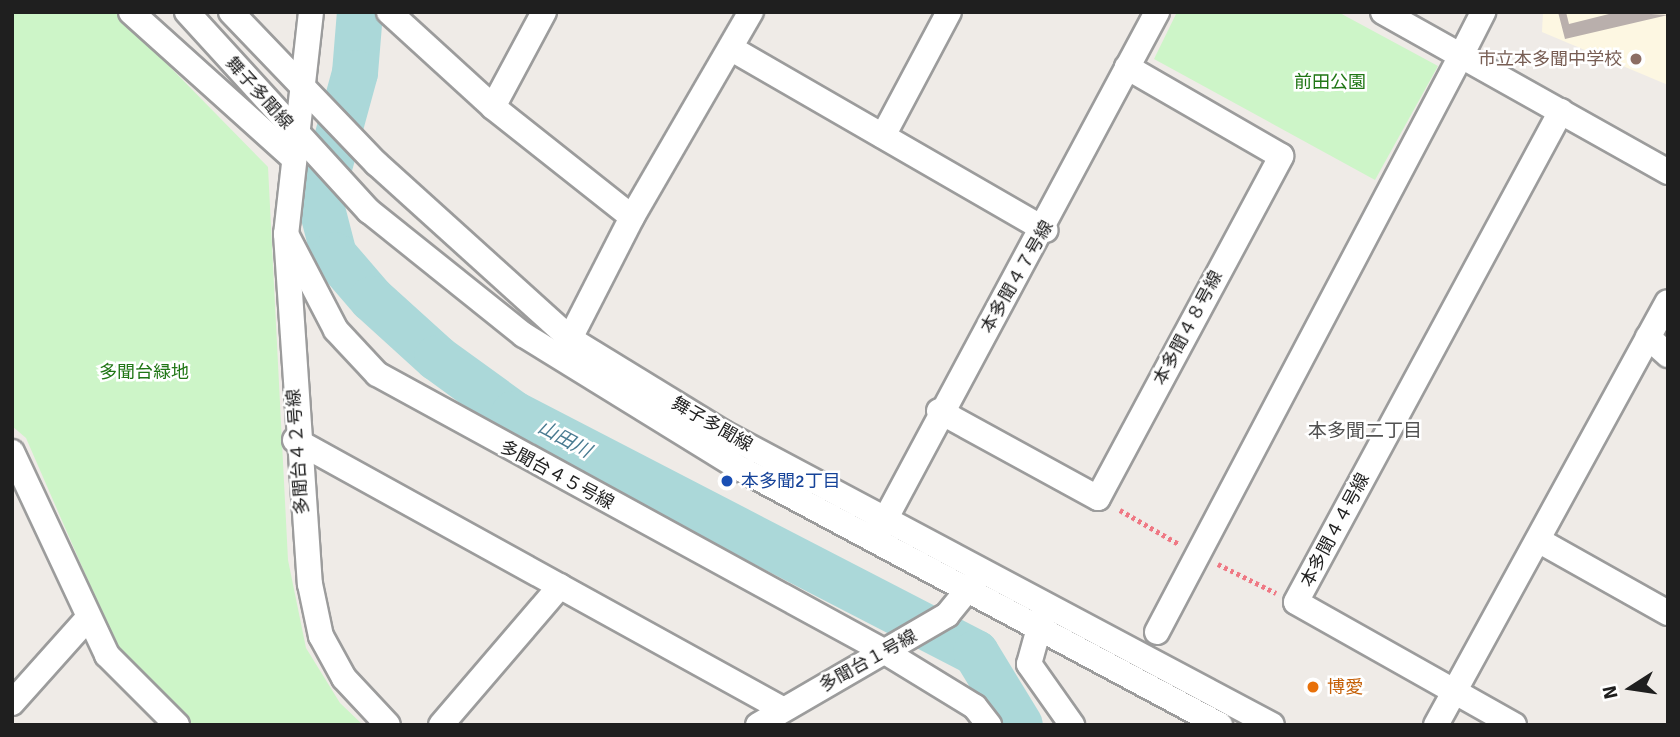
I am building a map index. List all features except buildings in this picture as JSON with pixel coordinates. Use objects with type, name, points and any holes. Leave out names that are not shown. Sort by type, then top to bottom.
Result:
[{"type":"street","points":[[131,12],[293,144]]},
{"type":"street","name":"舞子多聞線","points":[[187,12],[293,144],[369,211],[566,349],[874,541],[972,590],[1043,614],[1272,725]]},
{"type":"street","name":"舞子多聞線","points":[[231,12],[377,164],[566,349],[983,567],[1043,614],[1220,725]]},
{"type":"street","name":"多聞台４２号線","points":[[311,12],[293,144],[286,234],[295,440],[321,636],[344,678],[388,725]]},
{"type":"street","points":[[493,107],[544,12]]},
{"type":"street","points":[[566,349],[632,218],[751,12]]},
{"type":"street","points":[[883,136],[948,12]]},
{"type":"street","name":"本多聞４７号線","points":[[874,541],[940,411],[1045,230],[1157,12]]},
{"type":"street","points":[[1383,12],[1668,172]]},
{"type":"street","points":[[1157,632],[1483,12]]},
{"type":"street","points":[[392,13],[493,107],[632,218]]},
{"type":"street","points":[[732,48],[1045,230]]},
{"type":"street","name":"本多聞４８号線","points":[[940,411],[1098,498],[1281,156],[1127,67]]},
{"type":"street","name":"本多聞４４号線","points":[[1455,694],[1296,602],[1560,111]]},
{"type":"street","name":"多聞台４５号線","points":[[286,234],[336,330],[377,374],[887,653],[975,707],[989,725]]},
{"type":"street","points":[[1436,725],[1668,302]]},
{"type":"street","points":[[1648,337],[1668,355]]},
{"type":"street","points":[[295,440],[782,709]]},
{"type":"street","points":[[14,458],[87,619],[107,655],[177,725]]},
{"type":"street","points":[[1538,540],[1668,613]]},
{"type":"street","name":"多聞台１号線","points":[[758,725],[782,709],[887,653],[947,615],[972,590],[983,567]]},
{"type":"street","points":[[441,725],[560,586]]},
{"type":"street","points":[[1043,614],[1029,664],[1072,725]]},
{"type":"street","points":[[12,703],[87,619]]},
{"type":"street","points":[[1455,694],[1514,725]]},
{"type":"shaded area","name":"市立本多聞中学校","points":[[1543,12],[1668,12],[1668,85],[1542,32]]},
{"type":"green space","name":"多聞台緑地","points":[[12,12],[116,12],[268,167],[288,560],[306,648],[340,703],[363,725],[193,725],[117,647],[26,438],[12,426]]},
{"type":"green space","name":"前田公園","points":[[1177,12],[1338,12],[1438,66],[1375,180],[1154,59]]},
{"type":"waterway","name":"山田川","points":[[360,12],[355,73],[320,201],[334,255],[372,299],[437,358],[514,414],[976,653],[1020,725]]},
{"type":"place","name":"市立本多聞中学校","points":[[1636,59]]},
{"type":"place","name":"本多聞2丁目","points":[[727,481]]},
{"type":"place","name":"博愛","points":[[1313,687]]},
{"type":"district","name":"本多聞二丁目","points":[[1365,432]]}]
